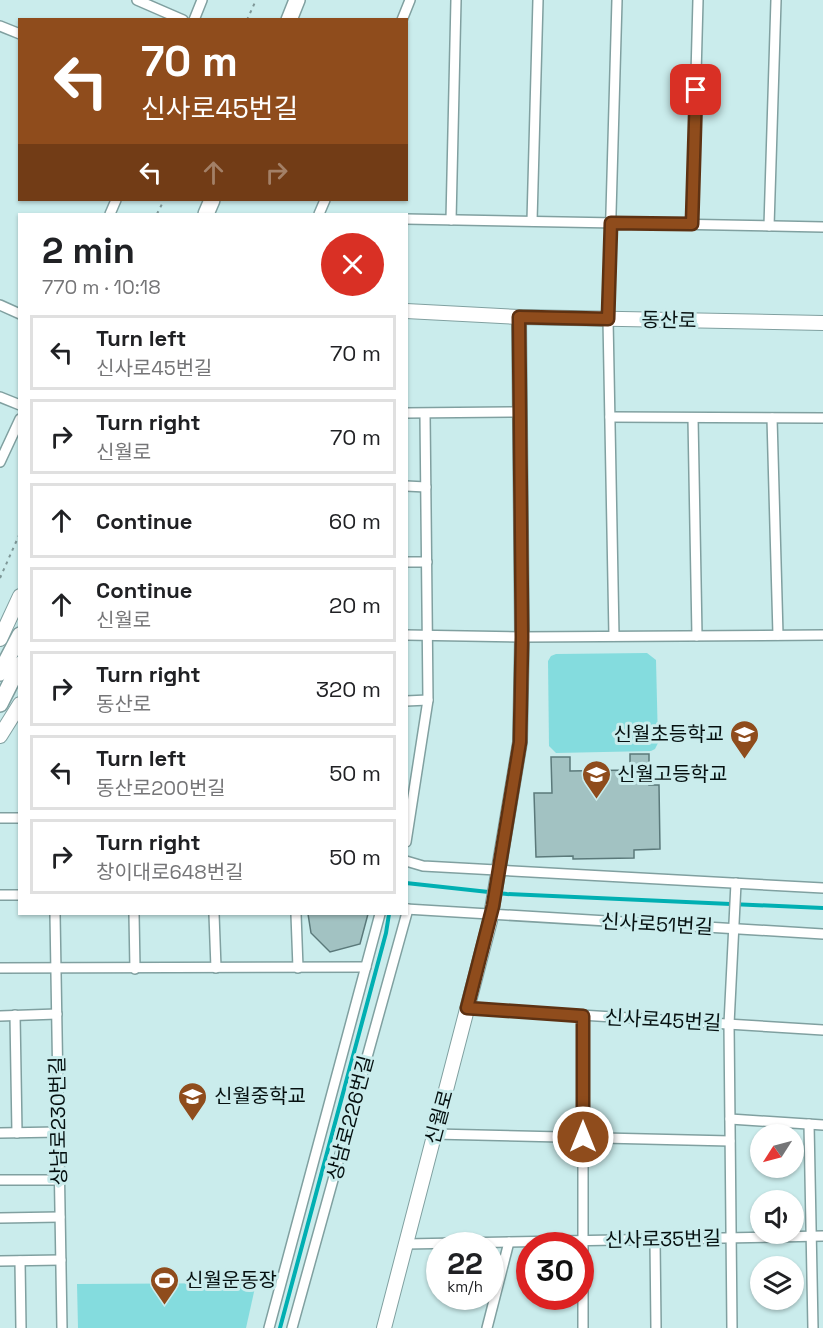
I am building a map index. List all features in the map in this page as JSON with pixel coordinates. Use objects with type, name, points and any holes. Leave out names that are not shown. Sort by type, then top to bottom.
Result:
[{"type":"main road","points":[[290,18],[297,0]]},
{"type":"main road","points":[[0,673],[18,639]]},
{"type":"main road","points":[[0,704],[18,668]]},
{"type":"street","points":[[137,0],[178,18]]},
{"type":"street","points":[[195,18],[202,0]]},
{"type":"street","points":[[403,18],[410,0]]},
{"type":"street","points":[[451,220],[456,0]]},
{"type":"street","points":[[532,221],[538,0]]},
{"type":"street","points":[[614,636],[608,319],[617,0]]},
{"type":"street","points":[[692,224],[698,0]]},
{"type":"street","points":[[769,226],[776,0]]},
{"type":"street","points":[[0,26],[18,33]]},
{"type":"street","points":[[408,219],[823,227]]},
{"type":"street","points":[[0,305],[18,313]]},
{"type":"street","name":"동산로","points":[[408,311],[519,317],[823,323]]},
{"type":"street","points":[[498,872],[520,742],[522,637],[519,317]]},
{"type":"street","points":[[0,397],[18,404]]},
{"type":"street","points":[[408,413],[520,412]]},
{"type":"street","points":[[408,829],[428,700],[425,414]]},
{"type":"street","points":[[610,417],[823,418]]},
{"type":"street","points":[[693,418],[698,636]]},
{"type":"street","points":[[772,418],[778,635]]},
{"type":"street","points":[[0,462],[18,423]]},
{"type":"street","points":[[408,486],[426,487]]},
{"type":"street","points":[[408,562],[426,562]]},
{"type":"street","points":[[0,639],[18,600]]},
{"type":"street","points":[[408,635],[522,637],[823,634]]},
{"type":"street","points":[[408,701],[428,700]]},
{"type":"street","points":[[0,736],[18,707]]},
{"type":"street","points":[[0,818],[18,818]]},
{"type":"street","points":[[408,862],[423,866],[498,872],[823,888]]},
{"type":"street","name":"신월로","points":[[384,1328],[492,910],[498,872]]},
{"type":"street","points":[[732,1328],[729,1024],[736,885]]},
{"type":"street","points":[[0,895],[18,895]]},
{"type":"street","name":"신사로51번길","points":[[408,909],[492,910],[823,934]]},
{"type":"street","name":"상남로230번길","points":[[55,915],[62,1328]]},
{"type":"street","points":[[134,915],[135,969]]},
{"type":"street","points":[[214,915],[216,968]]},
{"type":"street","points":[[296,915],[298,968]]},
{"type":"street","points":[[269,1328],[380,915]]},
{"type":"street","name":"상남로226번길","points":[[292,1328],[405,915]]},
{"type":"street","points":[[0,968],[366,968]]},
{"type":"street","name":"신사로45번길","points":[[467,1008],[823,1030]]},
{"type":"street","points":[[0,1016],[57,1014]]},
{"type":"street","points":[[15,1015],[18,1133]]},
{"type":"street","points":[[583,1016],[583,1232]]},
{"type":"street","points":[[730,1119],[823,1125]]},
{"type":"street","points":[[809,1124],[813,1328]]},
{"type":"street","points":[[0,1133],[58,1132]]},
{"type":"street","points":[[434,1134],[730,1141]]},
{"type":"street","points":[[0,1180],[59,1180]]},
{"type":"street","points":[[0,1218],[60,1217]]},
{"type":"street","name":"신사로35번길","points":[[594,1241],[823,1236]]},
{"type":"street","points":[[655,1240],[656,1328]]},
{"type":"street","points":[[486,1328],[509,1242]]},
{"type":"street","name":"신사로35번길","points":[[406,1244],[516,1242]]},
{"type":"street","points":[[0,1261],[61,1260]]},
{"type":"street","points":[[20,1261],[21,1328]]},
{"type":"street","points":[[583,1310],[583,1328]]},
{"type":"path","points":[[248,18],[256,0]]},
{"type":"path","points":[[0,578],[18,538]]},
{"type":"shaded area","points":[[647,653],[656,660],[658,743],[655,749],[651,751],[556,753],[549,746],[548,661],[551,656],[556,654]]},
{"type":"shaded area","name":"신월운동장","points":[[256,1283],[246,1328],[78,1328],[77,1284]]},
{"type":"building","points":[[630,754],[649,754],[649,785],[659,785],[660,849],[634,850],[634,858],[536,857],[534,793],[552,793],[551,757],[570,757],[570,771],[630,770]]},
{"type":"building","points":[[308,915],[368,915],[360,944],[330,952],[311,933]]},
{"type":"waterway","points":[[408,883],[507,894],[823,908]]},
{"type":"waterway","points":[[280,1328],[386,933],[389,915]]},
{"type":"place","name":"신월초등학교","points":[[745,760]]},
{"type":"place","name":"신월고등학교","points":[[596,800]]},
{"type":"place","name":"신월중학교","points":[[193,1122]]},
{"type":"place","name":"신월운동장","points":[[164,1306]]},
{"type":"route","points":[[583,1137],[583,1016],[467,1008],[493,906],[520,742],[522,637],[519,317],[608,319],[611,223],[692,224],[696,90]]}]
